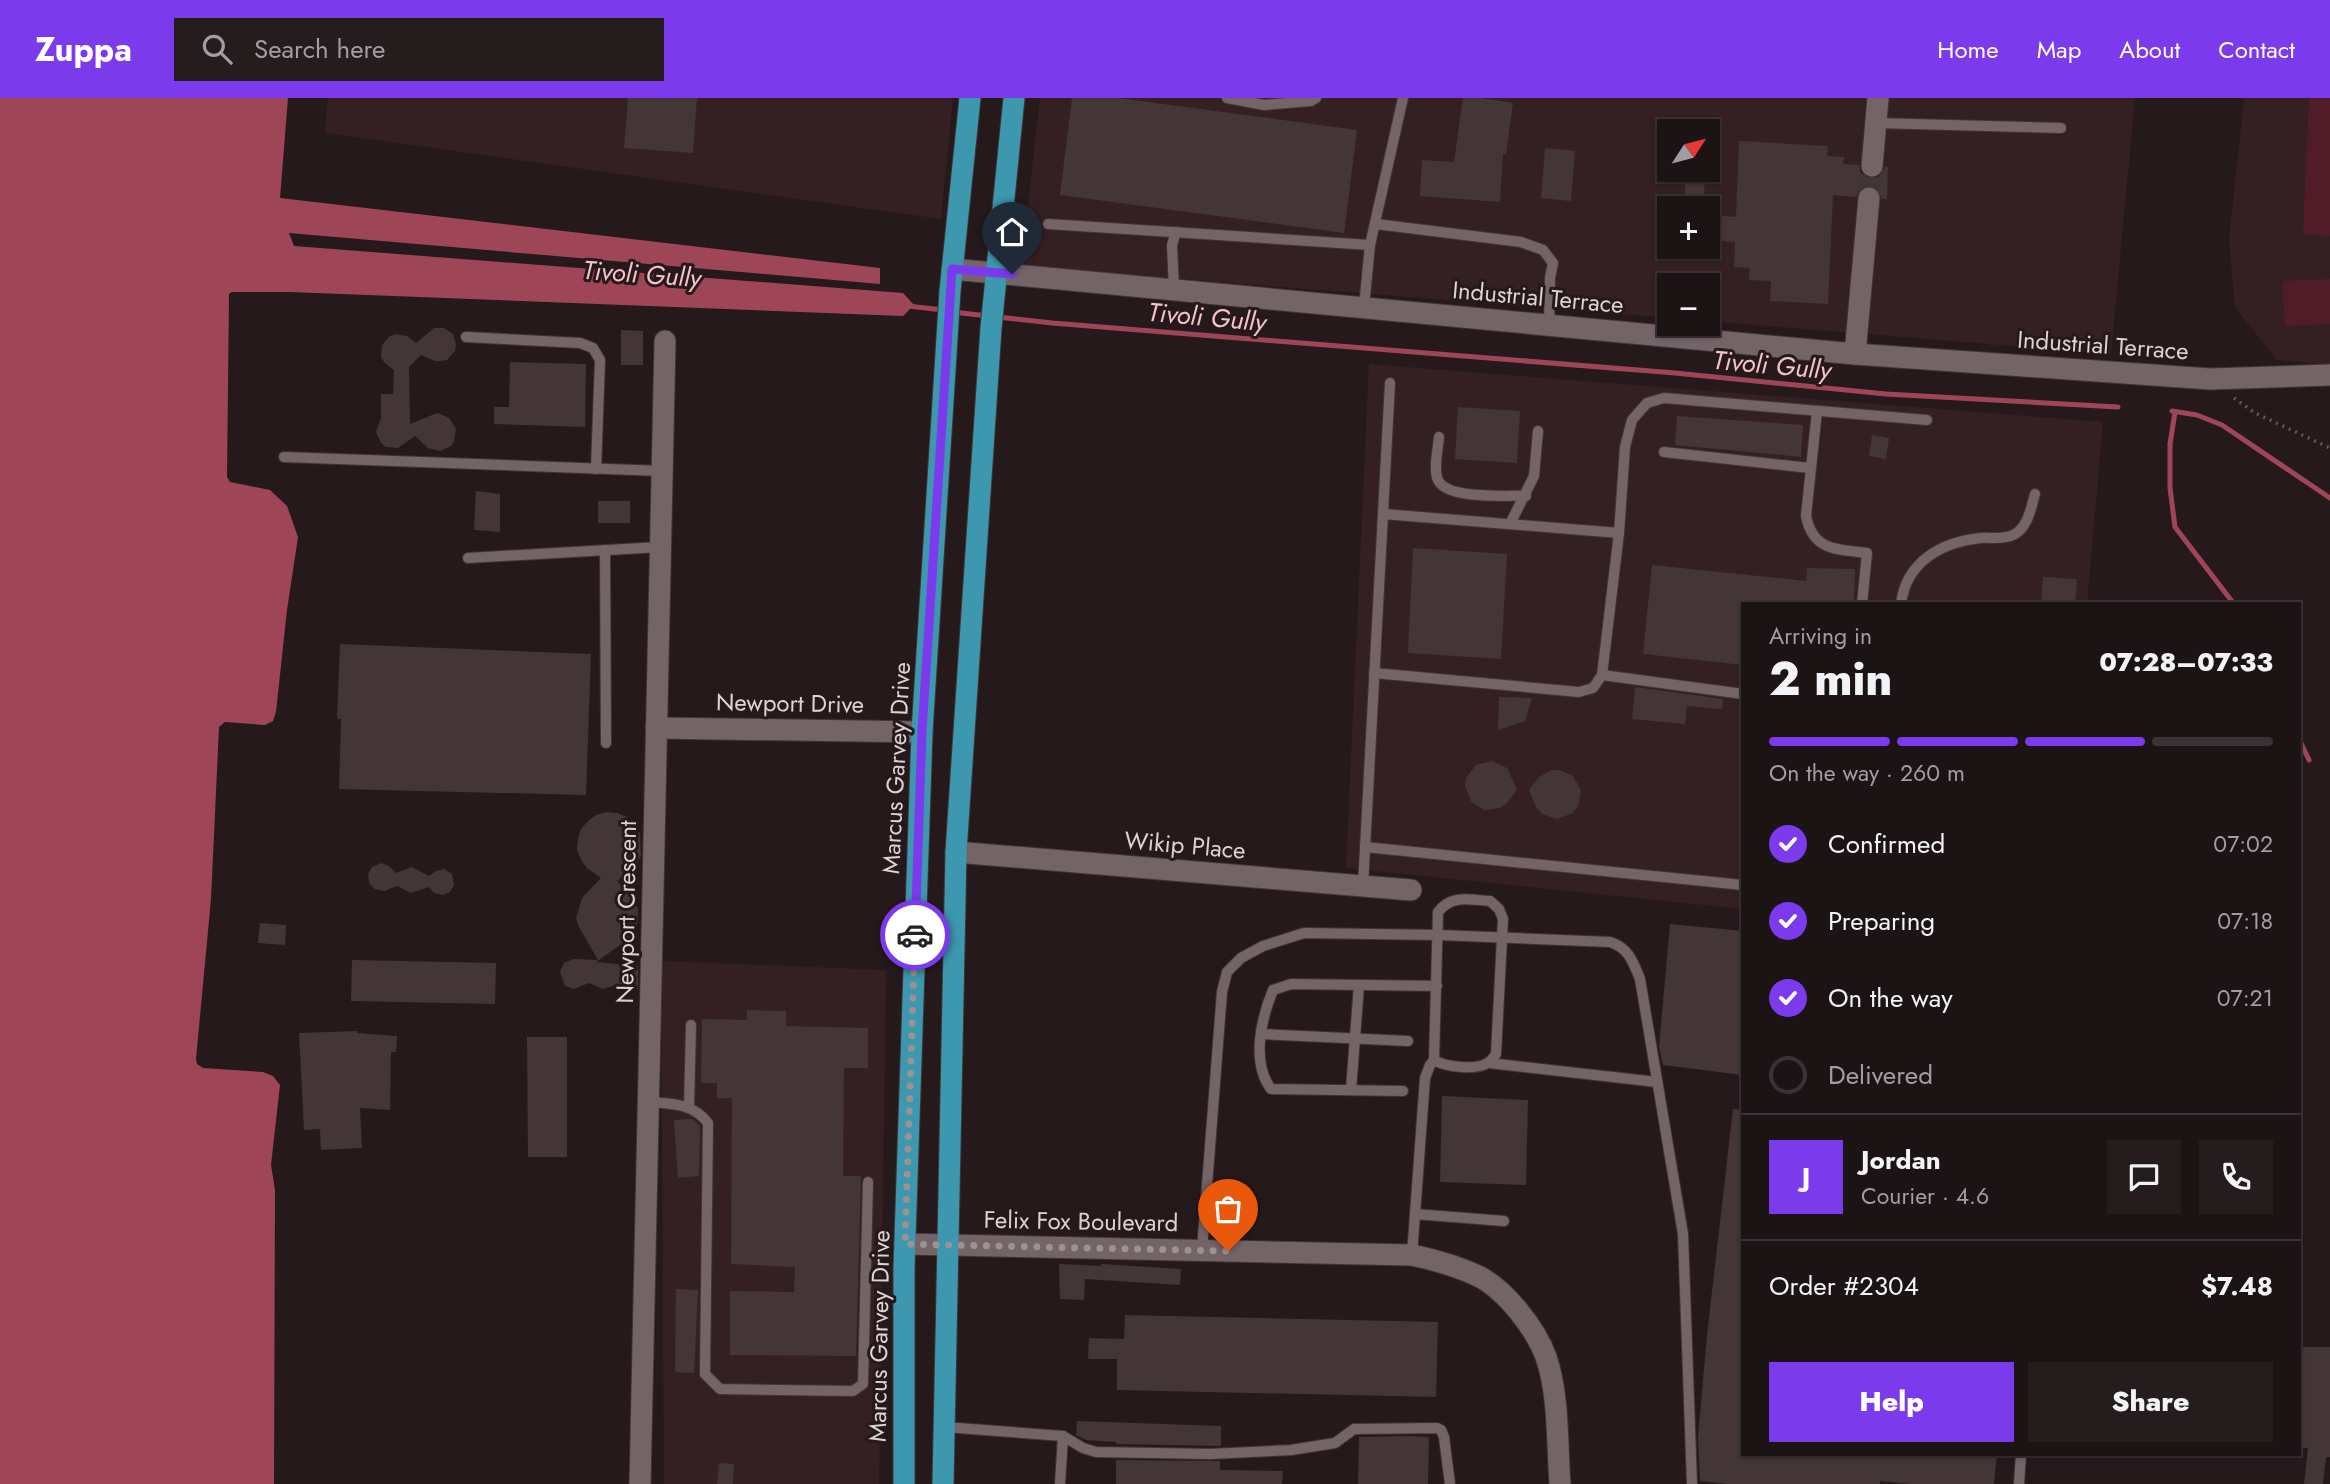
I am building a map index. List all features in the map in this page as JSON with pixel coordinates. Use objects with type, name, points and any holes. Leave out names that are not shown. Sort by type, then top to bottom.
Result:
[{"type":"highway","name":"Marcus Garvey Drive","points":[[904,1484],[905,1244],[922,732],[952,269],[970,98]]},
{"type":"highway","points":[[943,1484],[956,852],[991,318],[1014,98]]},
{"type":"street","points":[[1872,166],[1878,98]]},
{"type":"street","points":[[1855,354],[1869,198]]},
{"type":"street","name":"Industrial Terrace","points":[[952,269],[1855,354],[2221,379],[2330,375]]},
{"type":"street","name":"Newport Crescent","points":[[640,1484],[665,341]]},
{"type":"street","name":"Newport Drive","points":[[656,728],[922,732]]},
{"type":"street","name":"Wikip Place","points":[[956,852],[1411,890]]},
{"type":"street","name":"Felix Fox Boulevard","points":[[905,1244],[1412,1255],[1447,1263],[1481,1277],[1508,1300],[1531,1328],[1546,1357],[1554,1394],[1560,1484]]},
{"type":"lane","points":[[1227,98],[1264,105],[1311,101],[1316,98]]},
{"type":"lane","points":[[1364,307],[1370,245],[1403,98]]},
{"type":"lane","points":[[1876,123],[2061,128]]},
{"type":"lane","points":[[1048,224],[1370,245]]},
{"type":"lane","points":[[1376,224],[1521,242],[1544,250],[1553,263],[1549,325]]},
{"type":"lane","points":[[1174,289],[1172,245],[1176,233]]},
{"type":"lane","points":[[466,337],[580,342],[593,348],[600,360],[596,469]]},
{"type":"lane","points":[[1363,886],[1390,383]]},
{"type":"lane","points":[[1374,673],[1579,692],[1593,688],[1602,675],[1619,533],[1625,447],[1632,420],[1647,403],[1664,398],[1927,421]]},
{"type":"lane","points":[[1817,411],[1806,516],[1808,528],[1815,540],[1833,549],[1867,553],[1862,602]]},
{"type":"lane","points":[[1510,524],[1534,476],[1538,431]]},
{"type":"lane","points":[[1439,437],[1437,478],[1442,486],[1455,493],[1526,496]]},
{"type":"lane","points":[[1664,452],[1810,468]]},
{"type":"lane","points":[[284,457],[662,471]]},
{"type":"lane","points":[[1901,602],[1902,592],[1910,574],[1932,552],[1967,539],[2014,535],[2029,516],[2035,494]]},
{"type":"lane","points":[[1383,514],[1619,533]]},
{"type":"lane","points":[[468,558],[660,547]]},
{"type":"lane","points":[[605,550],[606,743]]},
{"type":"lane","points":[[1602,675],[1741,694]]},
{"type":"lane","points":[[1365,847],[1741,885]]},
{"type":"lane","points":[[1412,1255],[1425,1078],[1434,1060],[1438,912],[1445,903],[1453,900],[1490,901],[1499,909],[1503,919],[1496,1054],[1489,1062],[1479,1067],[1443,1066],[1434,1060]]},
{"type":"lane","points":[[1202,1250],[1222,992],[1227,972],[1241,958],[1263,946],[1304,933],[1438,935],[1610,942],[1619,945],[1630,955],[1640,979],[1683,1234],[1692,1484]]},
{"type":"lane","points":[[1403,1091],[1271,1089],[1263,1079],[1259,1066],[1265,1010],[1273,990],[1291,984],[1437,986]]},
{"type":"lane","points":[[1351,1090],[1359,985]]},
{"type":"lane","points":[[689,1107],[691,1025]]},
{"type":"lane","points":[[1262,1034],[1408,1041]]},
{"type":"lane","points":[[1489,1062],[1657,1082]]},
{"type":"lane","points":[[648,1102],[689,1107],[700,1113],[708,1123],[705,1374],[720,1389],[853,1391],[863,1384],[868,1182]]},
{"type":"lane","points":[[1415,1214],[1504,1221]]},
{"type":"lane","points":[[944,1427],[1063,1436],[1096,1452],[1210,1454],[1291,1450],[1335,1443],[1354,1429],[1437,1428],[1444,1437],[1450,1484]]},
{"type":"lane","points":[[1060,1484],[1063,1436]]},
{"type":"lane","points":[[2019,1484],[2021,1456]]},
{"type":"path","points":[[2221,379],[2235,399],[2255,413],[2330,448]]},
{"type":"shaded area","points":[[328,98],[953,98],[941,219],[325,133]]},
{"type":"shaded area","points":[[1040,98],[2135,98],[2111,354],[1720,322],[1720,273],[1657,273],[1657,317],[1021,266]]},
{"type":"shaded area","points":[[2244,98],[2330,98],[2330,365],[2277,360],[2235,307],[2229,240]]},
{"type":"shaded area","points":[[2309,98],[2330,98],[2330,236],[2303,234]]},
{"type":"shaded area","points":[[2330,279],[2330,324],[2285,326],[2282,281]]},
{"type":"shaded area","points":[[1369,364],[2103,422],[2087,602],[1741,602],[1741,909],[1346,868]]},
{"type":"shaded area","points":[[661,961],[886,970],[879,1484],[664,1484]]},
{"type":"water","points":[[0,98],[288,98],[280,198],[880,268],[880,284],[289,233],[294,246],[903,293],[914,305],[903,316],[290,292],[229,294],[227,477],[230,482],[270,490],[287,506],[298,537],[273,721],[265,725],[225,722],[219,727],[211,899],[196,1059],[197,1064],[203,1068],[263,1072],[273,1076],[280,1085],[271,1165],[275,1190],[274,1484],[0,1484]]},
{"type":"building","points":[[628,98],[697,98],[693,153],[624,148]]},
{"type":"building","points":[[1072,98],[1118,98],[1357,130],[1344,233],[1060,195]]},
{"type":"building","points":[[1463,98],[1513,103],[1506,154],[1503,154],[1500,202],[1420,196],[1422,160],[1454,162]]},
{"type":"building","points":[[1739,141],[1828,146],[1827,156],[1844,157],[1843,164],[1859,165],[1860,172],[1870,179],[1878,178],[1885,167],[1888,167],[1887,199],[1882,199],[1877,188],[1869,185],[1859,190],[1856,197],[1833,195],[1828,304],[1770,301],[1771,281],[1749,280],[1750,268],[1734,267],[1735,242],[1720,241],[1720,216],[1736,217]]},
{"type":"building","points":[[1545,148],[1575,151],[1571,201],[1541,198]]},
{"type":"building","points":[[1686,182],[1705,182],[1704,196],[1685,196]]},
{"type":"building","points":[[434,328],[444,328],[453,334],[455,351],[447,360],[441,361],[421,355],[409,367],[410,424],[437,413],[445,416],[456,429],[454,441],[451,446],[440,451],[428,448],[415,436],[398,448],[386,447],[376,432],[381,418],[381,394],[393,394],[394,370],[381,357],[382,345],[390,336],[396,334],[407,336],[416,343]]},
{"type":"building","points":[[621,330],[643,331],[643,365],[621,365]]},
{"type":"building","points":[[510,362],[586,364],[585,427],[494,424],[494,407],[509,407]]},
{"type":"building","points":[[1458,407],[1520,411],[1517,463],[1455,459]]},
{"type":"building","points":[[1677,416],[1803,425],[1801,457],[1675,445]]},
{"type":"building","points":[[1872,435],[1889,438],[1886,459],[1869,456]]},
{"type":"building","points":[[476,491],[500,494],[500,532],[474,530]]},
{"type":"building","points":[[598,501],[630,501],[630,523],[598,523]]},
{"type":"building","points":[[1413,548],[1507,554],[1501,659],[1408,653]]},
{"type":"building","points":[[1652,565],[1806,581],[1807,568],[1855,569],[1854,602],[1741,602],[1741,665],[1643,654]]},
{"type":"building","points":[[2043,577],[2077,579],[2075,602],[2041,602]]},
{"type":"building","points":[[340,644],[591,654],[586,795],[339,789],[341,719],[337,719]]},
{"type":"building","points":[[1635,687],[1723,699],[1722,709],[1687,706],[1685,724],[1632,719]]},
{"type":"building","points":[[1499,697],[1532,698],[1525,721],[1498,730]]},
{"type":"building","points":[[1492,761],[1507,768],[1517,790],[1500,808],[1485,810],[1471,802],[1465,786],[1466,778],[1476,765]]},
{"type":"building","points":[[1552,770],[1560,770],[1573,776],[1581,790],[1578,806],[1573,813],[1557,819],[1542,814],[1529,790],[1539,777]]},
{"type":"building","points":[[606,812],[627,817],[635,824],[640,834],[641,856],[635,866],[617,881],[634,899],[638,920],[636,930],[630,938],[596,962],[638,966],[638,989],[629,990],[616,985],[603,989],[589,983],[574,989],[565,986],[560,972],[564,963],[573,959],[598,960],[576,918],[582,898],[601,878],[581,860],[577,850],[578,839],[581,829],[588,821]]},
{"type":"building","points":[[381,863],[396,873],[412,867],[429,876],[444,869],[452,874],[454,885],[450,892],[443,895],[434,893],[429,887],[411,893],[397,886],[384,891],[375,889],[369,883],[368,874],[372,867]]},
{"type":"building","points":[[260,923],[286,925],[285,945],[258,943]]},
{"type":"building","points":[[1670,924],[1741,931],[1741,1075],[1663,1065],[1659,1047]]},
{"type":"building","points":[[352,960],[496,963],[495,1004],[351,1001]]},
{"type":"building","points":[[747,1010],[786,1011],[786,1026],[868,1028],[868,1068],[844,1068],[843,1176],[861,1176],[856,1356],[730,1355],[730,1291],[794,1292],[795,1267],[731,1264],[732,1098],[717,1098],[717,1083],[701,1083],[702,1019],[747,1020]]},
{"type":"building","points":[[357,1031],[397,1036],[396,1052],[391,1052],[390,1110],[360,1108],[362,1148],[321,1150],[320,1129],[304,1130],[299,1033]]},
{"type":"building","points":[[527,1037],[567,1037],[567,1157],[528,1157]]},
{"type":"building","points":[[1442,1096],[1528,1100],[1526,1185],[1440,1182]]},
{"type":"building","points":[[1733,1109],[1741,1110],[1741,1456],[1997,1456],[1994,1484],[1910,1484],[1880,1481],[1880,1484],[1727,1484],[1700,1481],[1698,1437]]},
{"type":"building","points":[[692,1119],[700,1126],[699,1176],[678,1178],[674,1120]]},
{"type":"building","points":[[1059,1264],[1181,1269],[1180,1285],[1085,1279],[1084,1300],[1060,1299]]},
{"type":"building","points":[[676,1289],[698,1290],[694,1373],[675,1372]]},
{"type":"building","points":[[1125,1315],[1438,1322],[1436,1397],[1117,1390],[1117,1359],[1088,1359],[1089,1338],[1124,1339]]},
{"type":"building","points":[[2301,1347],[2330,1347],[2330,1457],[2326,1457],[2323,1484],[2304,1484],[2308,1448],[2301,1448]]},
{"type":"building","points":[[1077,1421],[1221,1426],[1221,1446],[1116,1444],[1086,1440],[1076,1435]]},
{"type":"building","points":[[1359,1437],[1429,1437],[1428,1484],[1358,1484]]},
{"type":"building","points":[[1116,1460],[1220,1461],[1220,1470],[1283,1471],[1282,1484],[1116,1484]]},
{"type":"building","points":[[719,1463],[734,1464],[733,1484],[717,1484]]},
{"type":"waterway","name":"Tivoli Gully","points":[[908,306],[943,310]]},
{"type":"waterway","name":"Tivoli Gully","points":[[953,312],[988,316]]},
{"type":"waterway","name":"Tivoli Gully","points":[[998,317],[1675,373],[1886,394],[2118,407]]},
{"type":"waterway","name":"Tivoli Gully","points":[[2172,411],[2197,415],[2222,425],[2330,498]]},
{"type":"waterway","points":[[2175,412],[2170,444],[2170,488],[2175,527],[2232,602]]},
{"type":"waterway","points":[[2301,743],[2309,760]]},
{"type":"tunnel","points":[[1869,198],[1872,166]]},
{"type":"way so far","points":[[915,935],[905,1244],[1228,1251]]},
{"type":"route","points":[[915,935],[922,732],[952,269],[1012,274]]}]
